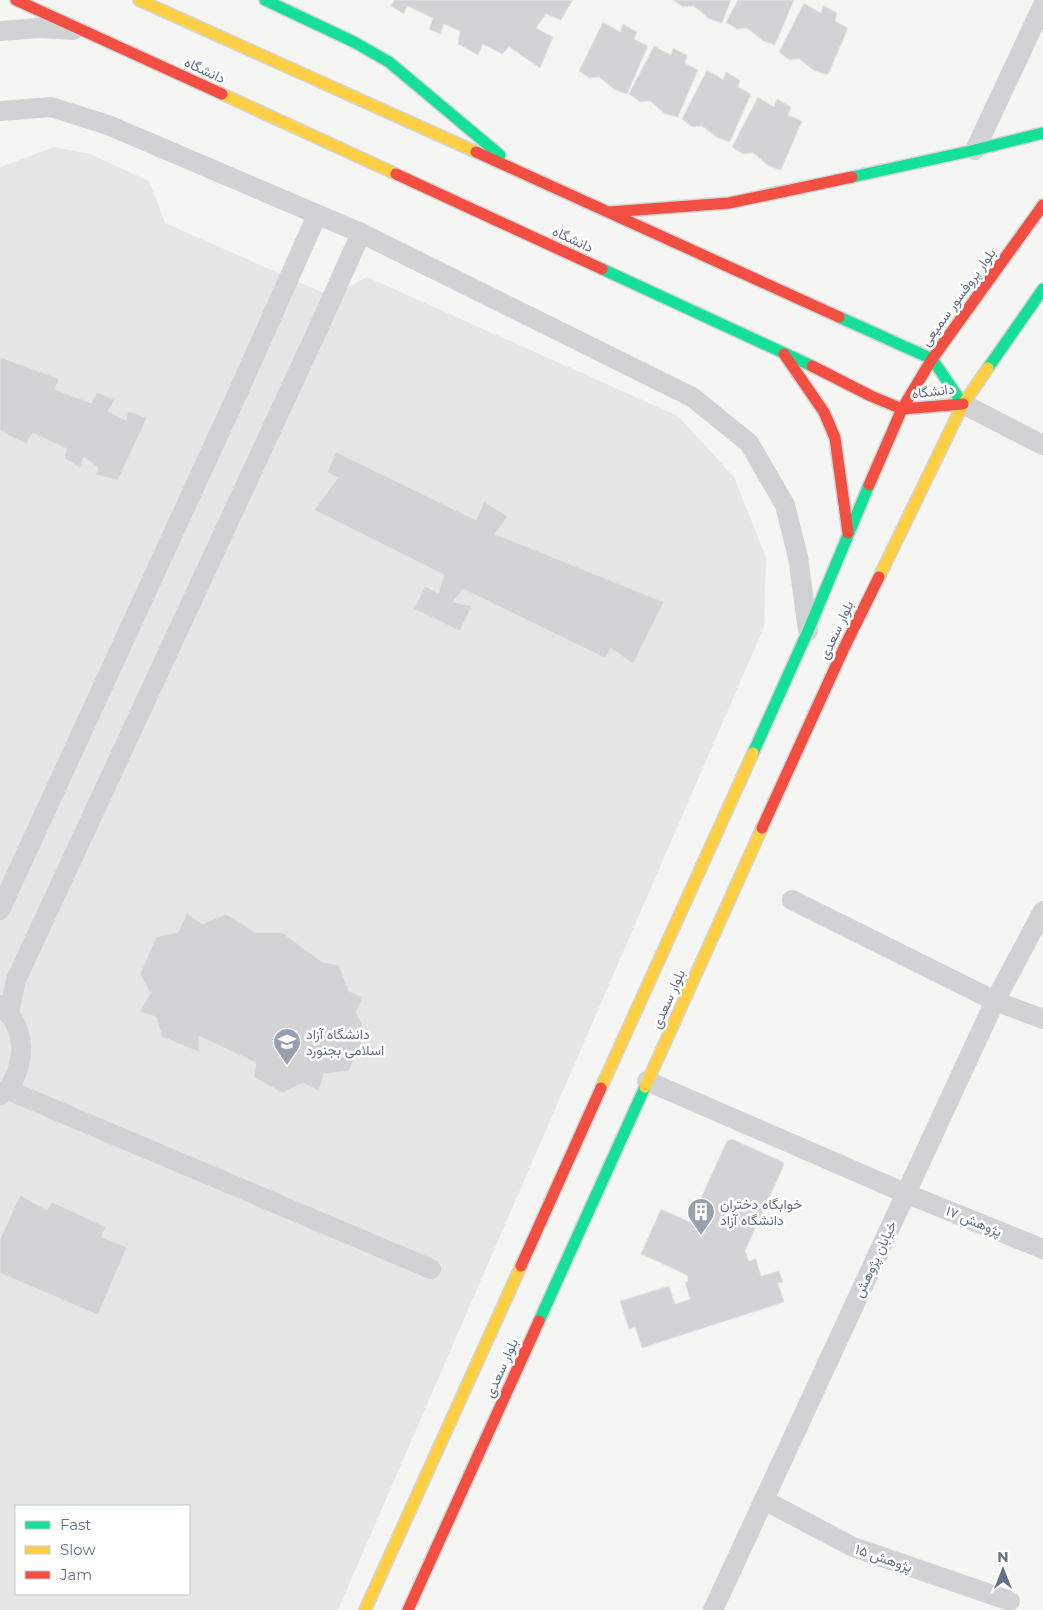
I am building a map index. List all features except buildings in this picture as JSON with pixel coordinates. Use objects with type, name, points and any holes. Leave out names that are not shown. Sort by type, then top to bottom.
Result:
[{"type":"main road","name":"دانشگاه","points":[[16,0],[782,351],[902,410],[963,404],[932,360]]},
{"type":"main road","points":[[139,0],[932,360]]},
{"type":"main road","points":[[265,0],[354,42],[389,62],[526,176]]},
{"type":"main road","points":[[607,213],[729,203],[1043,134]]},
{"type":"main road","name":"بلوار پروفسور سمیعی","points":[[902,410],[932,360],[1043,205]]},
{"type":"main road","points":[[963,404],[1043,289]]},
{"type":"main road","points":[[782,351],[824,412],[835,438],[848,534]]},
{"type":"main road","name":"بلوار سعدی","points":[[408,1610],[844,648],[963,404]]},
{"type":"main road","name":"بلوار سعدی","points":[[365,1610],[808,632],[902,410]]},
{"type":"street","points":[[975,150],[1043,4]]},
{"type":"street","points":[[0,31],[39,28],[82,31]]},
{"type":"street","points":[[0,111],[51,107],[108,125],[361,233],[692,397],[749,443],[785,505],[798,557],[808,632]]},
{"type":"street","points":[[0,910],[240,388],[317,215]]},
{"type":"street","points":[[361,233],[16,980],[5,1009],[20,1038],[20,1065],[4,1093],[431,1269]]},
{"type":"street","points":[[963,404],[1043,445]]},
{"type":"street","points":[[792,900],[994,1001],[1043,1019]]},
{"type":"street","name":"خیابان پژوهش","points":[[715,1609],[994,1001],[1043,910]]},
{"type":"street","name":"پژوهش ۱۷","points":[[648,1081],[905,1193],[1043,1249]]},
{"type":"street","name":"پژوهش ۱۵","points":[[764,1500],[853,1547],[1010,1601]]},
{"type":"shaded area","name":"دانشگاه آزاد اسلامی بجنورد","points":[[54,147],[90,154],[149,181],[165,223],[331,296],[367,277],[678,416],[734,477],[766,557],[764,627],[338,1610],[0,1610],[0,167]]},
{"type":"traffic: fast","points":[[265,0],[354,42],[389,62],[500,155]]},
{"type":"traffic: fast","points":[[852,177],[1043,133]]},
{"type":"traffic: fast","points":[[602,269],[812,366]]},
{"type":"traffic: fast","points":[[988,368],[1043,289]]},
{"type":"traffic: fast","points":[[839,317],[932,359],[963,404]]},
{"type":"traffic: fast","points":[[753,753],[808,631],[869,485]]},
{"type":"traffic: fast","points":[[539,1321],[645,1087]]},
{"type":"traffic: slow","points":[[139,0],[476,152]]},
{"type":"traffic: slow","points":[[222,94],[396,174]]},
{"type":"traffic: slow","points":[[879,577],[963,404],[988,368]]},
{"type":"traffic: slow","points":[[601,1088],[753,753]]},
{"type":"traffic: slow","points":[[645,1087],[762,828]]},
{"type":"traffic: slow","points":[[365,1610],[521,1266]]},
{"type":"traffic: jam","points":[[16,0],[222,94]]},
{"type":"traffic: jam","points":[[476,152],[839,317]]},
{"type":"traffic: jam","points":[[396,174],[602,269]]},
{"type":"traffic: jam","points":[[610,212],[729,203],[852,177]]},
{"type":"traffic: jam","points":[[869,485],[902,409],[932,359],[1043,205]]},
{"type":"traffic: jam","points":[[784,354],[824,412],[835,438],[848,533]]},
{"type":"traffic: jam","points":[[812,366],[871,396],[902,409],[963,404]]},
{"type":"traffic: jam","points":[[762,828],[844,648],[879,577]]},
{"type":"traffic: jam","points":[[521,1266],[601,1088]]},
{"type":"traffic: jam","points":[[408,1610],[539,1321]]},
{"type":"place","name":"دانشگاه آزاد اسلامی بجنورد","points":[[287,1066]]},
{"type":"place","name":"خوابگاه دختران دانشگاه آزاد","points":[[701,1236]]}]
